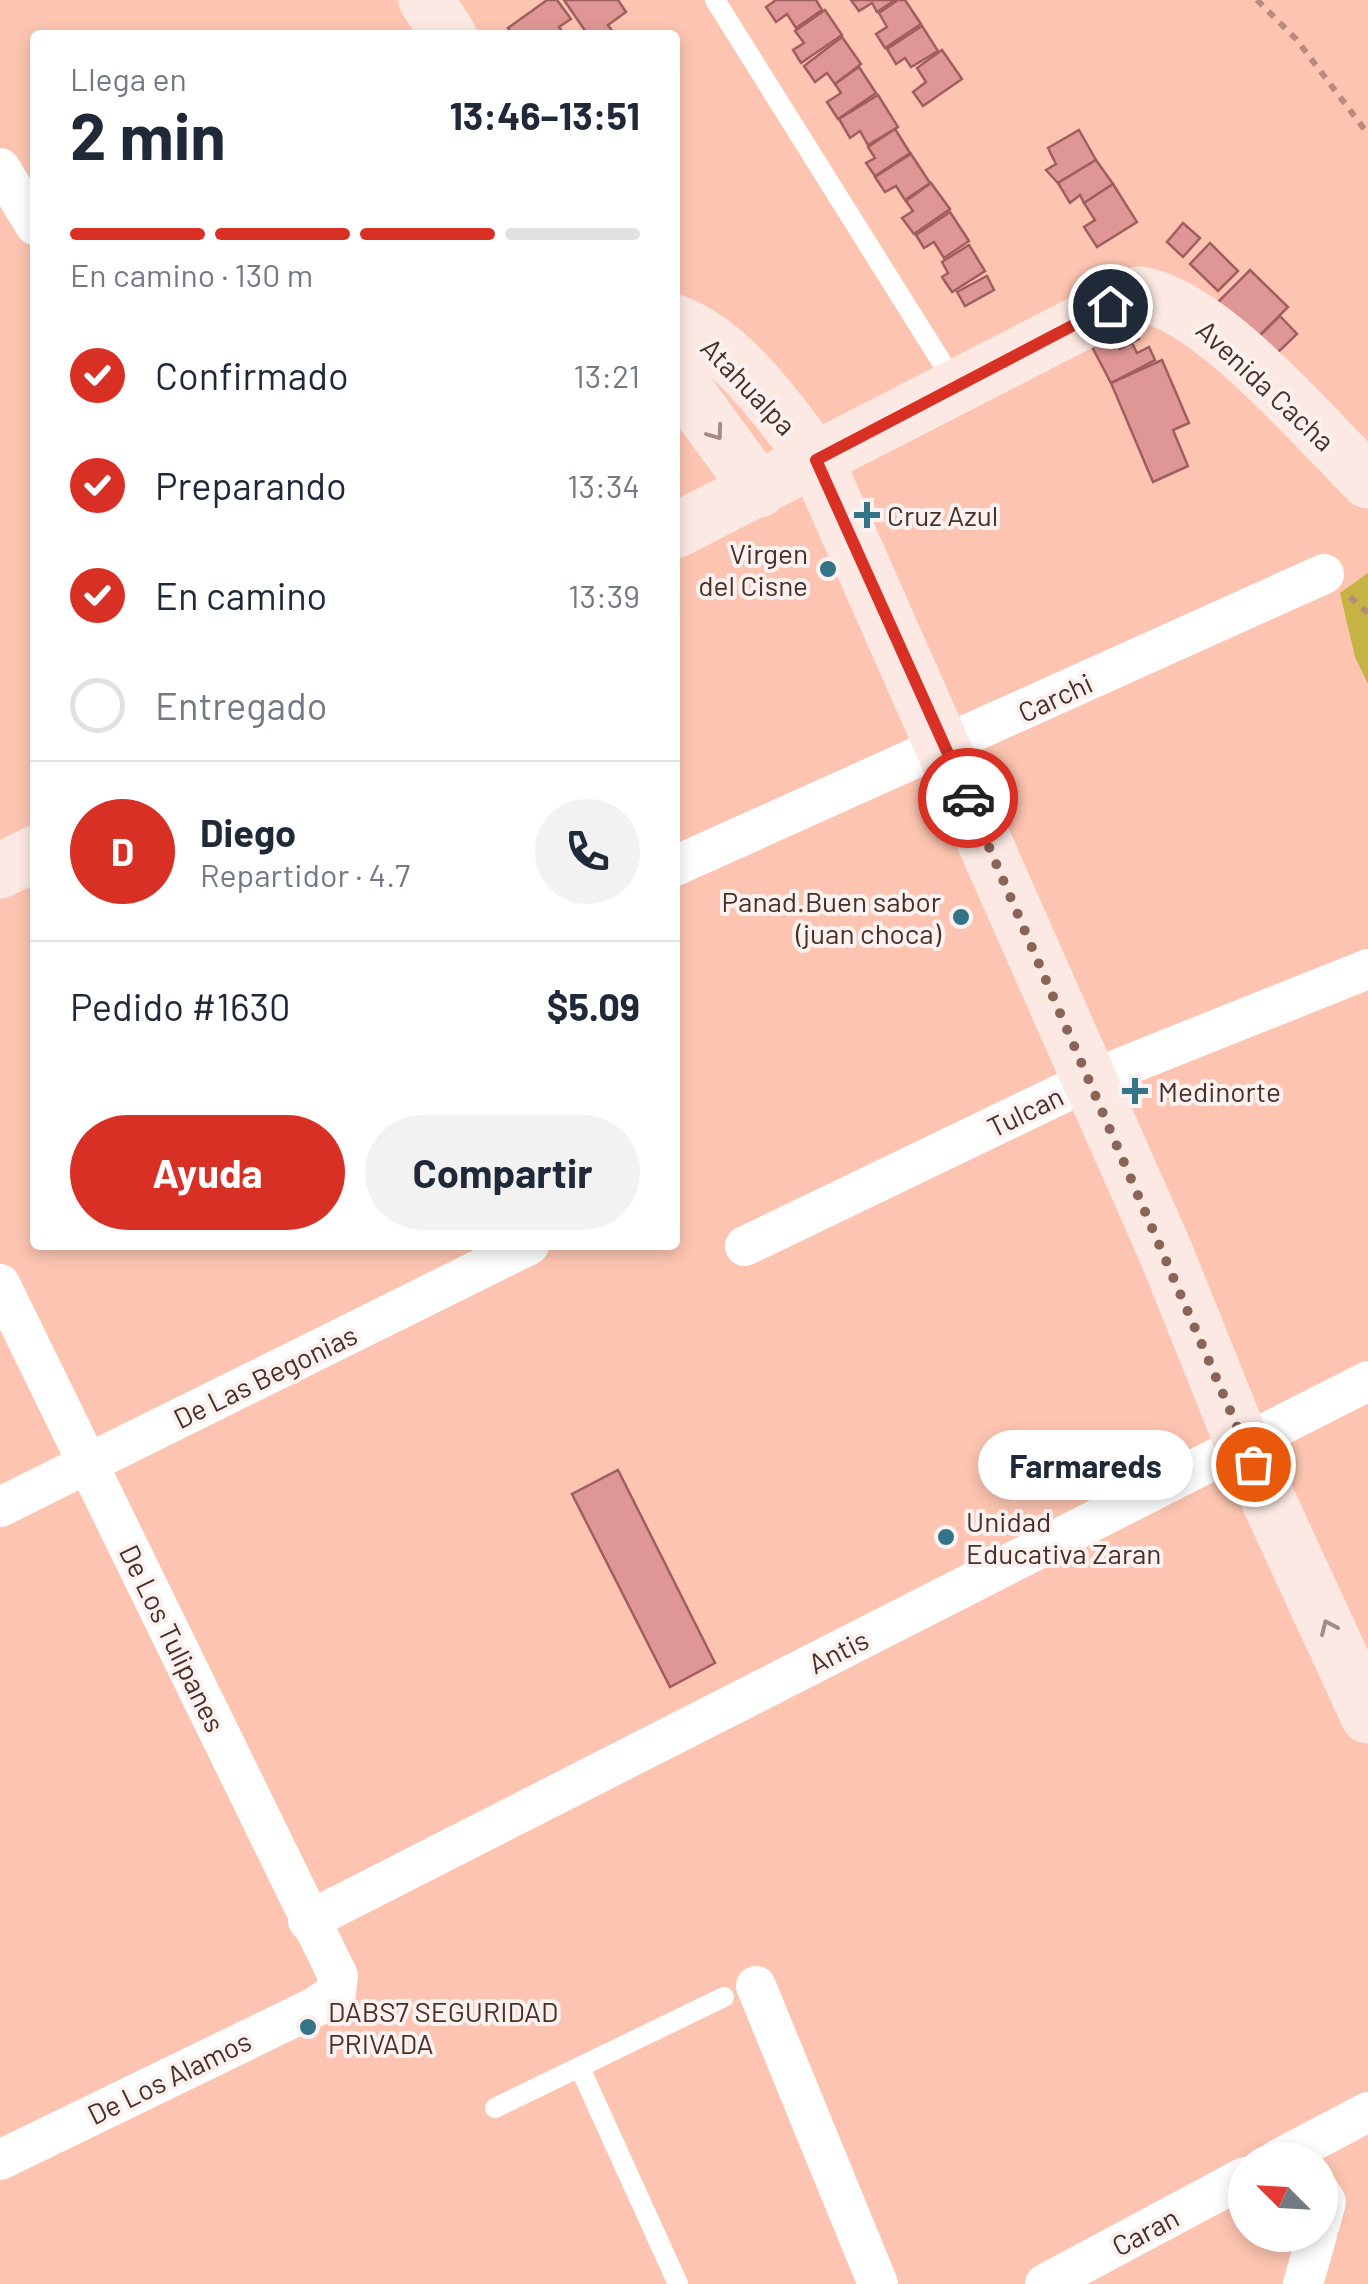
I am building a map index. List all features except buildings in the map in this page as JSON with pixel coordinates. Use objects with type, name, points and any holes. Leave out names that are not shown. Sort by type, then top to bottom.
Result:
[{"type":"street","points":[[426,0],[446,30]]},
{"type":"street","points":[[0,168],[30,217]]},
{"type":"street","name":"Avenida Cacha","points":[[680,529],[1131,296],[1154,297],[1197,318],[1368,480]]},
{"type":"street","name":"Atahualpa","points":[[680,325],[704,337],[738,366],[816,460],[946,747],[1166,1253],[1243,1445],[1368,1716]]},
{"type":"street","name":"Atahualpa","points":[[680,382],[759,490]]},
{"type":"street","name":"Carchi","points":[[680,864],[1324,574]]},
{"type":"street","points":[[0,871],[30,856]]},
{"type":"street","name":"Tulcan","points":[[745,1246],[1090,1080],[1368,968]]},
{"type":"street","name":"De Las Begonias","points":[[0,1507],[519,1250]]},
{"type":"street","name":"De Los Tulipanes","points":[[0,1284],[308,1921],[332,1960],[338,1976],[336,1993]]},
{"type":"street","name":"Antis","points":[[308,1921],[1368,1381]]},
{"type":"street","points":[[740,1991],[878,2284]]},
{"type":"street","name":"De Los Alamos","points":[[0,2160],[336,1993]]},
{"type":"street","points":[[1316,2142],[1368,2112]]},
{"type":"street","name":"Caran","points":[[1044,2284],[1228,2186]]},
{"type":"street","points":[[1304,2284],[1312,2252]]},
{"type":"lane","points":[[715,0],[957,386]]},
{"type":"lane","points":[[494,2108],[740,1991]]},
{"type":"lane","points":[[580,2068],[678,2284]]},
{"type":"path","points":[[1257,0],[1296,39],[1368,134]]},
{"type":"shaded area","points":[[1368,573],[1368,684],[1355,657],[1340,593]]},
{"type":"way so far","points":[[968,798],[1166,1253],[1253,1464]]},
{"type":"place","name":"Cruz Azul","points":[[867,515]]},
{"type":"place","name":"Virgen del Cisne","points":[[828,569]]},
{"type":"place","name":"Panad.Buen sabor (juan choca)","points":[[961,917]]},
{"type":"place","name":"Medinorte","points":[[1135,1091]]},
{"type":"place","name":"Farmareds","points":[[1253,1464]]},
{"type":"place","name":"Unidad Educativa Zaran","points":[[946,1537]]},
{"type":"place","name":"DABS7 SEGURIDAD PRIVADA","points":[[308,2027]]},
{"type":"route","points":[[968,798],[816,460],[1110,306]]}]
